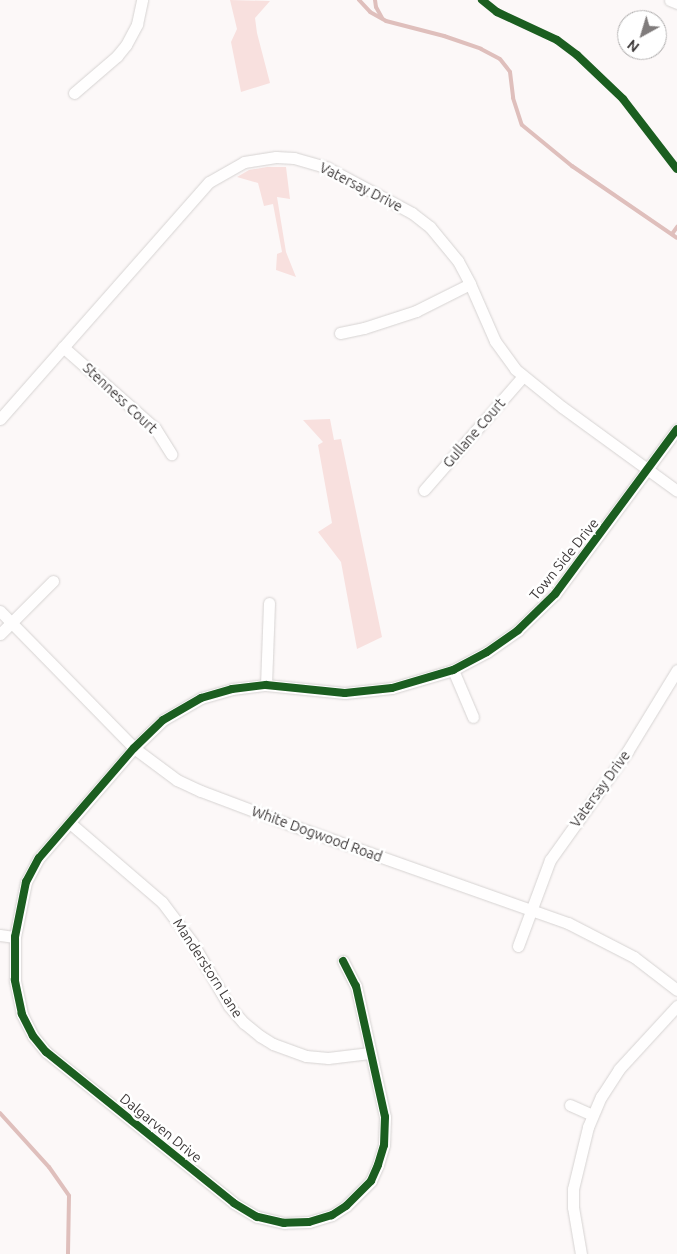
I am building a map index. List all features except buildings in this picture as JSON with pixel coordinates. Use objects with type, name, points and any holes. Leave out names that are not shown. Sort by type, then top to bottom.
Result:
[{"type":"street","points":[[74,92],[117,56],[126,45],[137,24],[142,0]]},
{"type":"street","points":[[670,0],[677,3]]},
{"type":"street","name":"Vatersay Drive","points":[[0,419],[209,182],[232,168],[258,159],[276,157],[312,162],[358,183],[412,213],[443,241],[470,284],[496,341],[515,369],[677,491]]},
{"type":"street","points":[[340,333],[364,328],[416,311],[470,284]]},
{"type":"street","name":"Stenness Court","points":[[63,347],[155,428],[171,454]]},
{"type":"street","name":"Gullane Court","points":[[424,490],[523,376]]},
{"type":"street","name":"Town Side Drive","points":[[134,748],[163,720],[201,698],[232,689],[266,685],[345,693],[367,692],[410,685],[453,670],[502,642],[547,602],[610,522],[677,429]]},
{"type":"street","points":[[0,634],[54,581]]},
{"type":"street","points":[[266,685],[269,603]]},
{"type":"street","name":"White Dogwood Road","points":[[0,611],[134,748],[163,771],[201,791],[568,923],[608,942],[651,968],[677,990]]},
{"type":"street","points":[[453,670],[473,717]]},
{"type":"street","name":"Vatersay Drive","points":[[518,946],[550,860],[619,764],[677,670]]},
{"type":"street","name":"Dalgarven Drive","points":[[134,748],[32,869],[20,903],[15,937],[15,980],[22,1014],[33,1036],[46,1052],[234,1203],[257,1217],[292,1222],[309,1222],[332,1215],[358,1196],[371,1181],[378,1165],[385,1131],[385,1117],[356,986],[343,961]]},
{"type":"street","name":"Manderstorn Lane","points":[[70,823],[162,902],[192,942],[229,1006],[244,1023],[260,1036],[273,1044],[306,1056],[328,1058],[370,1054]]},
{"type":"street","points":[[0,935],[15,937]]},
{"type":"street","points":[[581,1254],[572,1207],[573,1190],[584,1140],[592,1115],[620,1069],[677,1006]]},
{"type":"street","points":[[570,1106],[592,1115]]},
{"type":"shaded area","points":[[230,0],[270,1],[255,18],[270,83],[241,92],[231,42],[237,29]]},
{"type":"shaded area","points":[[267,167],[286,167],[290,199],[277,197],[286,252],[296,277],[276,270],[277,254],[282,252],[273,204],[264,206],[258,183],[237,177],[249,170]]},
{"type":"shaded area","points":[[330,419],[334,440],[341,439],[382,637],[357,649],[341,562],[318,532],[332,523],[318,445],[323,442],[303,420]]},
{"type":"waterway","points":[[359,0],[370,12],[386,21],[444,36],[481,49],[500,59],[510,72],[513,98],[522,125],[572,166],[677,238]]},
{"type":"waterway","points":[[375,0],[376,7],[382,18]]},
{"type":"waterway","points":[[672,234],[677,227]]},
{"type":"waterway","points":[[0,1113],[49,1167],[69,1196],[68,1254]]},
{"type":"cycle path","points":[[482,0],[497,12],[557,40],[577,55],[623,99],[677,169]]},
{"type":"cycle path","points":[[343,961],[356,986],[385,1117],[384,1145],[371,1181],[346,1206],[332,1215],[309,1222],[284,1223],[257,1217],[234,1203],[46,1052],[33,1036],[22,1014],[15,980],[15,937],[26,882],[39,858],[134,748],[163,720],[201,698],[232,689],[266,685],[345,693],[392,688],[453,670],[487,652],[518,630],[555,594],[677,429]]}]
